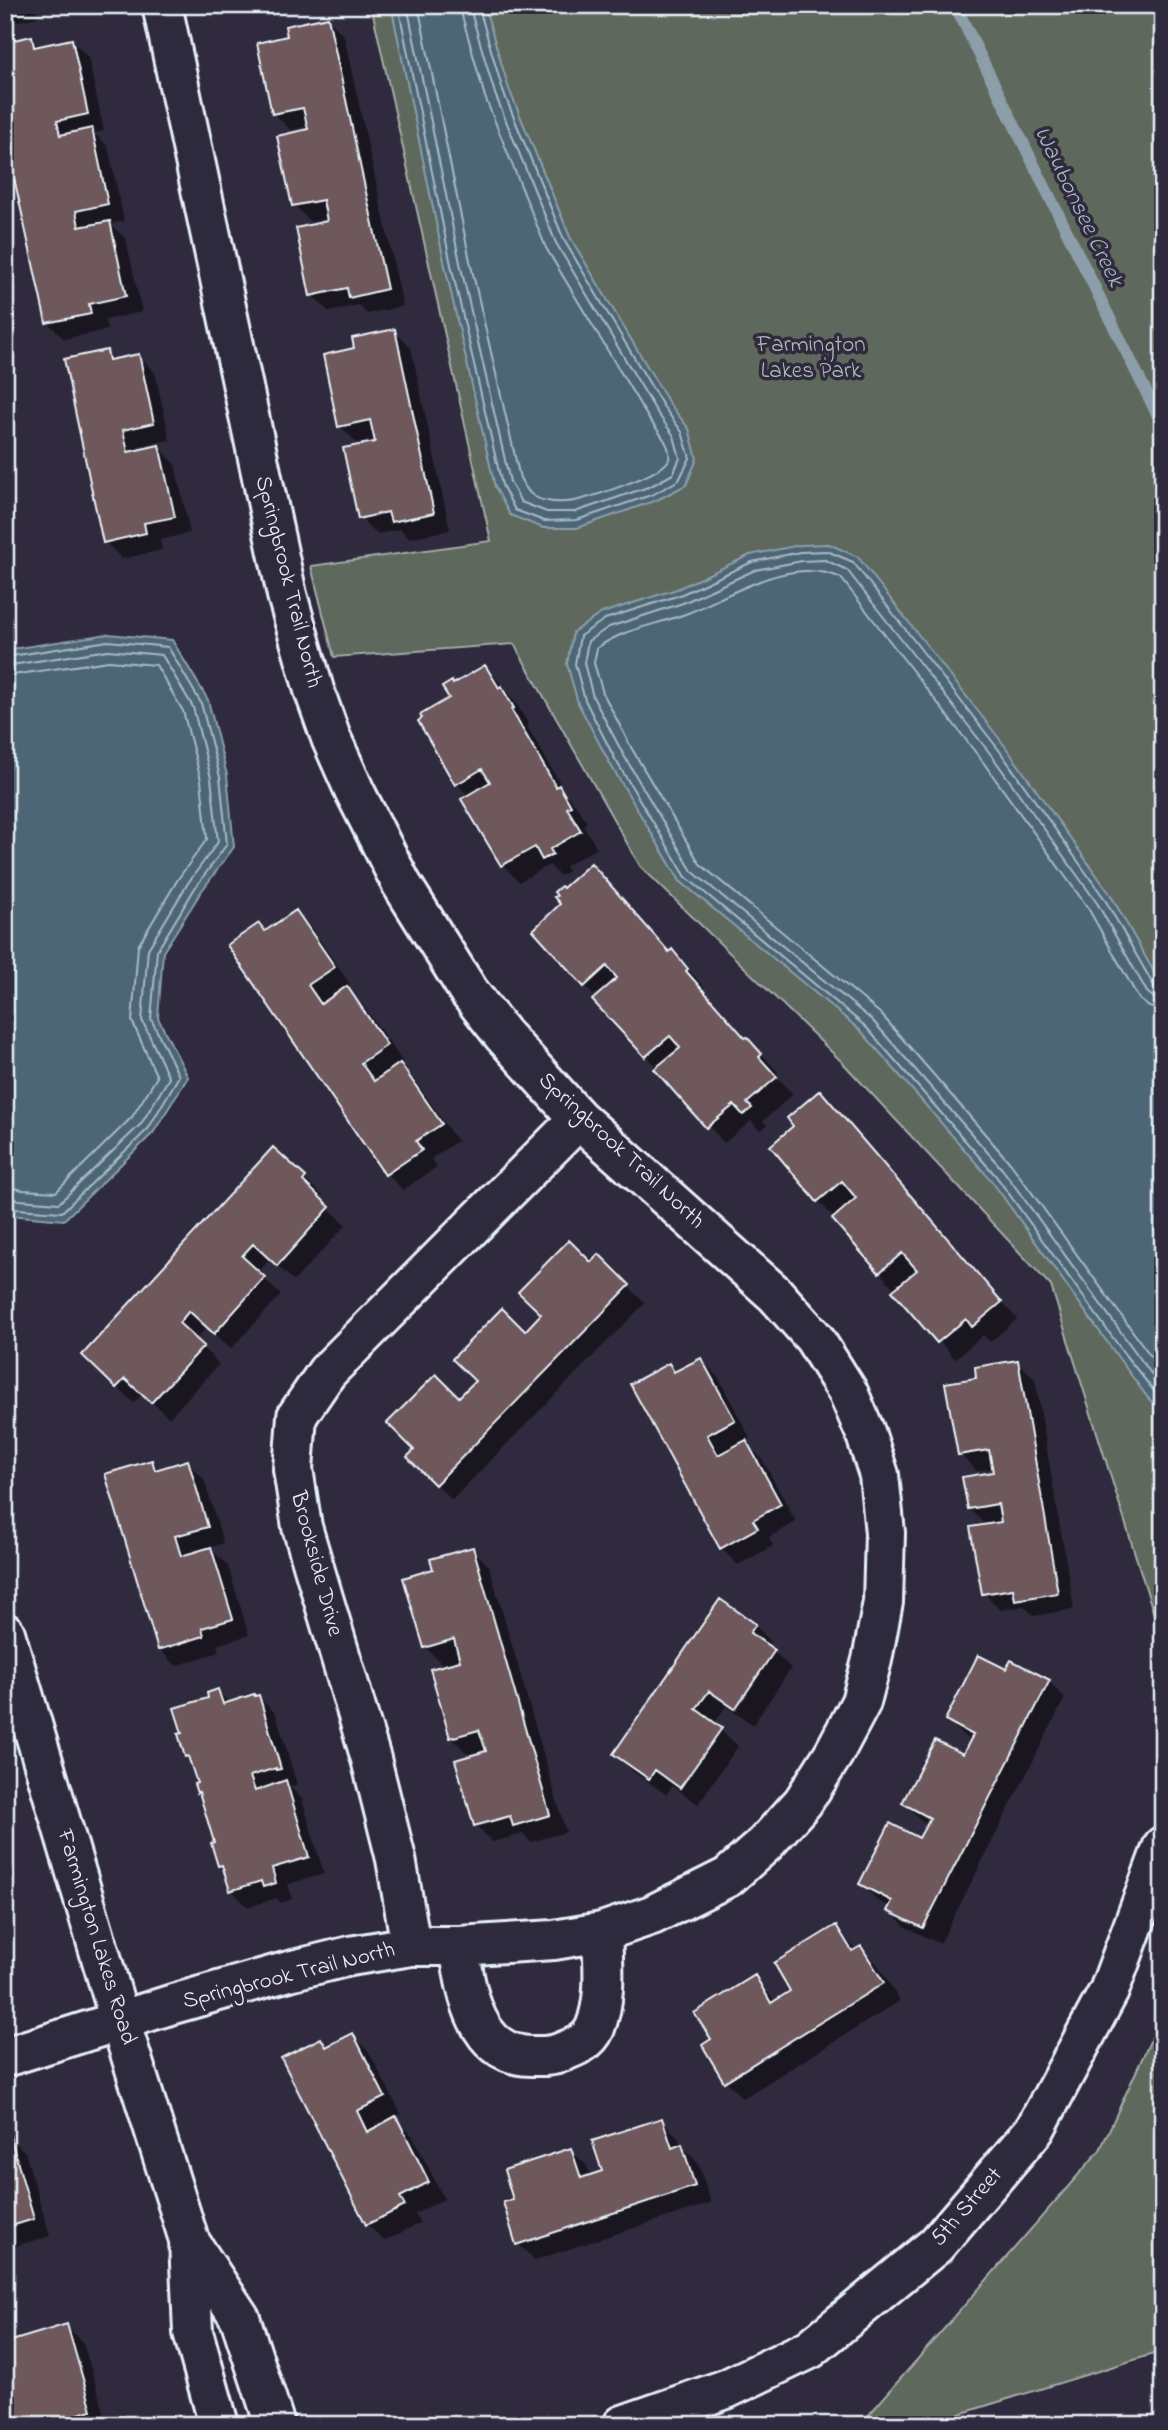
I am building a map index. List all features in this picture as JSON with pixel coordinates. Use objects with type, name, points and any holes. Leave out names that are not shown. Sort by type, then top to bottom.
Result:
[{"type":"street","name":"Springbrook Trail North","points":[[5,2057],[289,1971],[350,1956],[411,1946],[554,1940],[602,1932],[652,1915],[728,1877],[765,1844],[803,1802],[834,1753],[860,1702],[872,1660],[883,1602],[885,1533],[879,1475],[848,1392],[814,1338],[775,1294],[579,1119],[503,1035],[469,992],[392,868],[331,738],[300,645],[274,543],[162,5]]},
{"type":"street","name":"Brookside Drive","points":[[411,1946],[396,1859],[371,1759],[302,1527],[293,1469],[297,1416],[327,1371],[579,1119]]},
{"type":"street","name":"Farmington Lakes Road","points":[[5,1633],[120,2021],[189,2240],[194,2332],[219,2425]]},
{"type":"street","name":"5th Street","points":[[623,2425],[726,2389],[810,2349],[936,2245],[1035,2129],[1108,1991],[1163,1846]]},
{"type":"street","points":[[459,1946],[467,1995],[480,2026],[499,2047],[522,2056],[551,2057],[583,2043],[594,2031],[600,2014],[604,1980],[602,1932]]},
{"type":"street","name":"Farmington Lakes Road","points":[[189,2240],[240,2318],[275,2425]]},
{"type":"green space","name":"Farmington Lakes Park","points":[[371,5],[1163,5],[1163,1643],[1051,1286],[842,1062],[640,866],[514,644],[334,657],[311,566],[491,541]]},
{"type":"green space","points":[[1163,2013],[1163,2351],[924,2425],[860,2425],[1100,2150]]},
{"type":"water","points":[[391,5],[484,5],[509,89],[570,237],[669,403],[689,429],[697,459],[686,485],[657,500],[577,528],[543,528],[510,515],[495,487],[445,266]]},
{"type":"water","points":[[829,544],[858,557],[1005,746],[1110,894],[1163,988],[1163,1412],[1148,1398],[991,1180],[861,1031],[680,881],[609,762],[578,703],[567,664],[573,632],[602,613],[677,589],[750,555],[800,545]]},
{"type":"water","points":[[108,634],[172,640],[208,700],[227,775],[234,847],[201,892],[163,952],[158,1018],[188,1077],[153,1133],[64,1220],[9,1215],[5,1198],[5,650]]},
{"type":"building","points":[[328,17],[387,289],[349,298],[347,288],[310,296],[296,228],[327,221],[323,200],[292,206],[277,136],[308,129],[303,108],[272,114],[257,43],[287,36],[285,26]]},
{"type":"building","points":[[32,36],[34,47],[72,39],[88,114],[57,121],[60,135],[92,128],[108,204],[76,211],[79,227],[110,221],[126,296],[89,304],[91,314],[46,323],[5,137],[5,42]]},
{"type":"building","points":[[395,329],[434,513],[391,522],[388,512],[358,519],[343,448],[375,442],[370,420],[338,427],[323,355],[354,348],[352,338]]},
{"type":"building","points":[[107,350],[109,360],[139,354],[154,423],[123,430],[128,452],[159,445],[175,517],[144,523],[146,533],[103,543],[64,359]]},
{"type":"building","points":[[485,665],[514,708],[511,709],[556,787],[559,785],[571,806],[567,808],[581,831],[550,849],[553,854],[542,860],[535,847],[501,866],[461,799],[490,782],[482,769],[455,785],[418,721],[422,718],[420,715],[449,698],[442,687],[452,681],[453,684]]},
{"type":"building","points":[[591,863],[669,952],[672,949],[688,969],[686,971],[762,1054],[759,1057],[777,1077],[747,1103],[752,1108],[743,1115],[734,1105],[706,1128],[654,1069],[680,1048],[678,1045],[670,1036],[645,1057],[592,1000],[617,978],[607,966],[584,987],[533,930],[560,904],[554,897],[557,896],[554,892],[561,886],[563,888]]},
{"type":"building","points":[[296,910],[335,967],[308,985],[321,1004],[347,986],[387,1045],[361,1063],[374,1081],[400,1063],[442,1124],[416,1141],[422,1150],[385,1175],[227,945],[259,923],[265,931]]},
{"type":"building","points":[[820,1090],[1002,1302],[972,1327],[966,1319],[937,1343],[892,1291],[917,1270],[902,1253],[879,1273],[832,1219],[856,1198],[842,1181],[817,1202],[770,1146],[793,1126],[787,1118]]},
{"type":"building","points":[[273,1147],[306,1177],[303,1181],[330,1207],[277,1266],[253,1244],[242,1256],[265,1277],[214,1334],[189,1311],[179,1323],[204,1346],[151,1403],[125,1379],[116,1388],[82,1355]]},
{"type":"building","points":[[569,1240],[591,1262],[599,1254],[630,1285],[435,1485],[407,1457],[414,1450],[387,1423],[436,1374],[459,1397],[475,1381],[452,1359],[502,1308],[525,1331],[541,1314],[518,1292]]},
{"type":"building","points":[[701,1358],[735,1420],[707,1435],[718,1455],[746,1440],[781,1504],[753,1520],[758,1528],[720,1549],[630,1384],[669,1363],[674,1372]]},
{"type":"building","points":[[1018,1360],[1058,1593],[1015,1600],[1013,1589],[982,1594],[970,1527],[1001,1522],[998,1504],[968,1509],[962,1477],[993,1472],[989,1450],[958,1455],[945,1383],[976,1378],[975,1367]]},
{"type":"building","points":[[152,1460],[155,1470],[188,1460],[208,1527],[175,1536],[181,1556],[211,1547],[233,1619],[202,1628],[204,1636],[158,1650],[105,1474]]},
{"type":"building","points":[[473,1547],[550,1815],[513,1826],[510,1816],[474,1826],[455,1760],[486,1751],[479,1730],[450,1738],[430,1669],[460,1661],[454,1639],[424,1648],[403,1578],[433,1569],[430,1559]]},
{"type":"building","points":[[720,1599],[756,1624],[750,1633],[775,1650],[735,1709],[709,1691],[696,1709],[722,1728],[680,1788],[655,1770],[649,1779],[613,1754]]},
{"type":"building","points":[[978,1655],[1006,1669],[1011,1660],[1050,1680],[923,1928],[887,1911],[892,1901],[859,1884],[890,1823],[919,1838],[930,1818],[902,1803],[935,1740],[963,1754],[973,1735],[945,1720]]},
{"type":"building","points":[[218,1689],[223,1704],[254,1694],[259,1695],[281,1769],[250,1776],[255,1791],[286,1780],[309,1857],[272,1868],[276,1883],[263,1887],[261,1881],[230,1891],[222,1865],[218,1866],[211,1843],[214,1842],[199,1792],[197,1793],[194,1784],[197,1783],[178,1734],[182,1733],[174,1708],[208,1698],[207,1693]]},
{"type":"building","points":[[836,1925],[852,1951],[861,1946],[884,1983],[724,2082],[702,2045],[711,2039],[694,2013],[755,1975],[771,2003],[790,1991],[774,1963]]},
{"type":"building","points":[[353,2033],[385,2097],[357,2111],[367,2132],[396,2116],[429,2182],[400,2197],[405,2206],[366,2225],[281,2058],[321,2038],[326,2047]]},
{"type":"building","points":[[662,2118],[672,2148],[682,2144],[695,2186],[516,2245],[503,2202],[513,2200],[504,2170],[571,2148],[581,2178],[602,2171],[592,2141]]},
{"type":"building","points":[[9,2133],[34,2219],[5,2228],[5,2135]]},
{"type":"building","points":[[67,2324],[92,2410],[42,2425],[5,2425],[5,2343]]},
{"type":"waterway","name":"Waubonsee Creek","points":[[955,5],[1163,426]]}]
